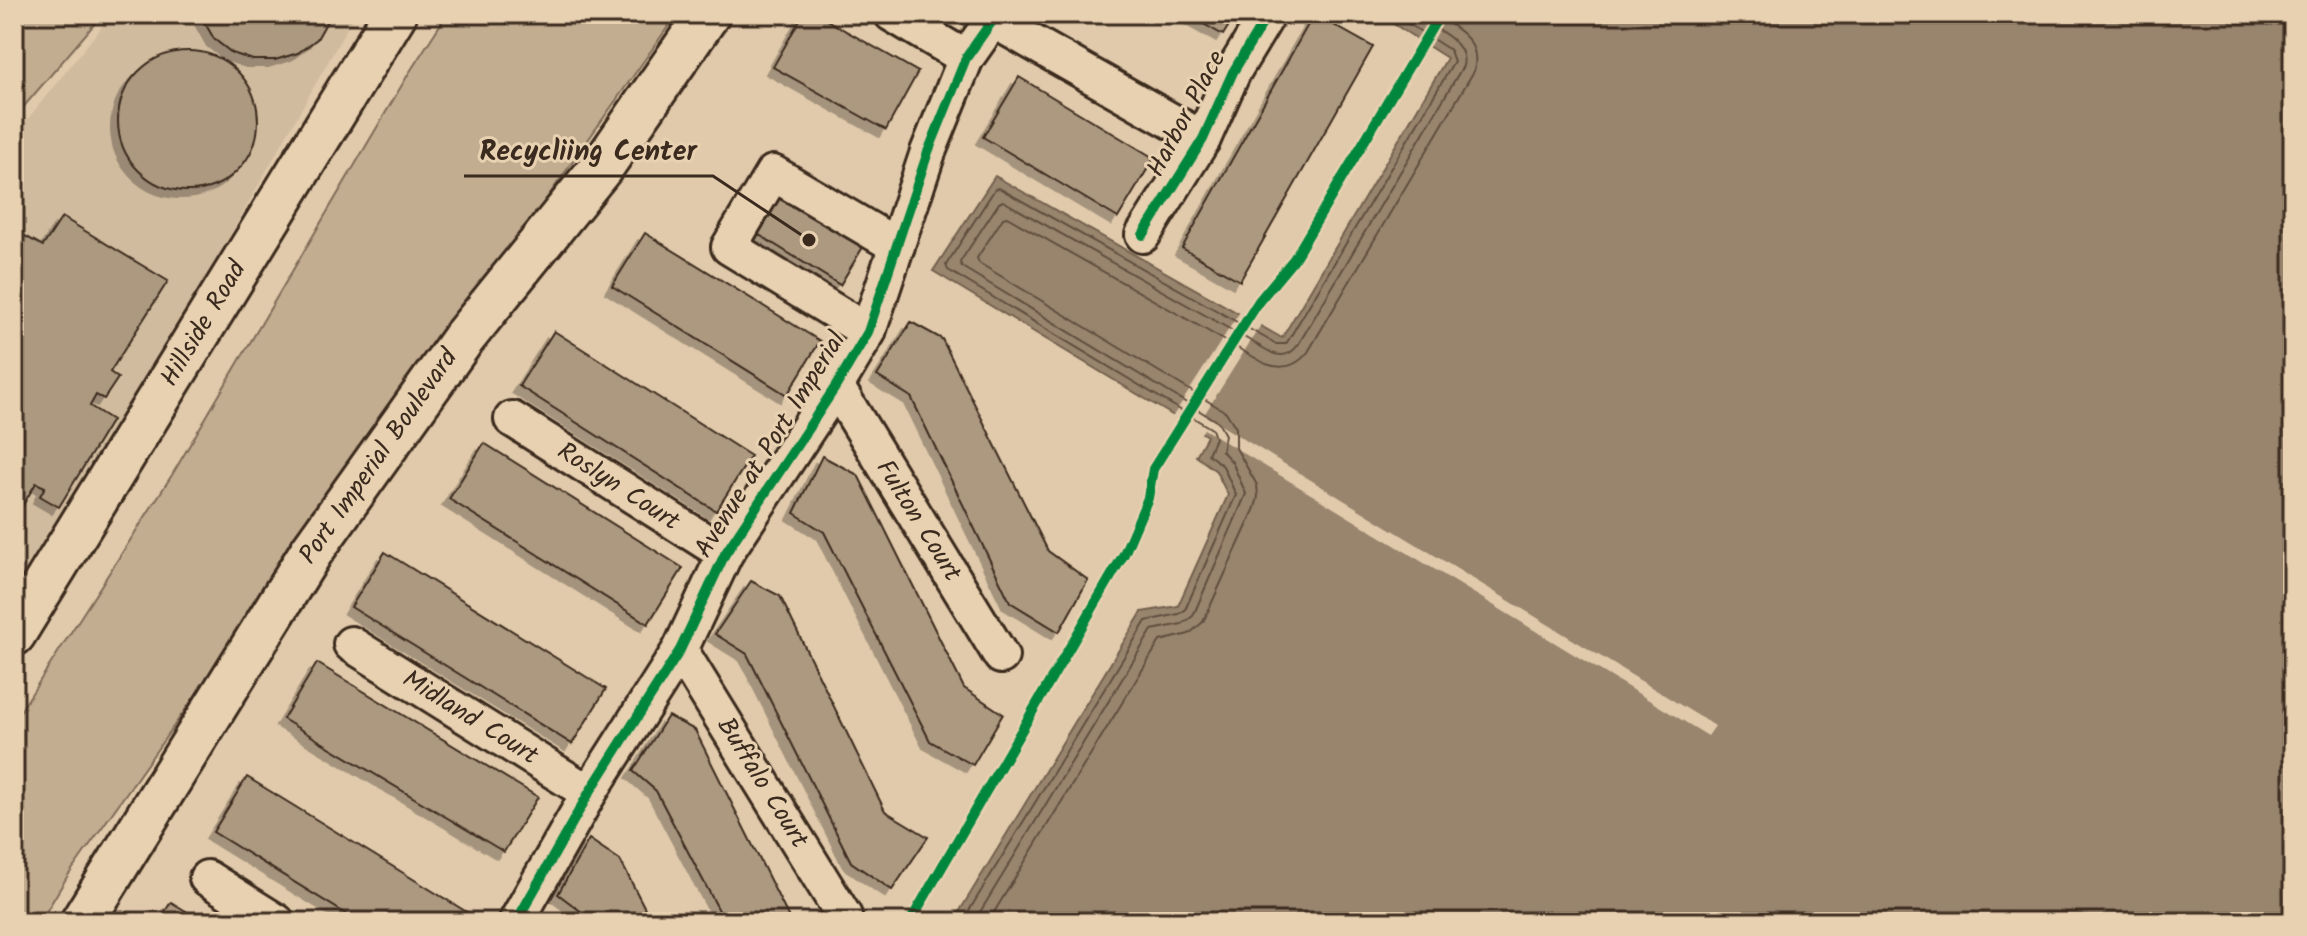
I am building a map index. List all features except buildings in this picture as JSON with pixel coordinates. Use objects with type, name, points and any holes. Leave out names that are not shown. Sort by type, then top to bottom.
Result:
[{"type":"main road","name":"Hillside Road","points":[[14,634],[395,14]]},
{"type":"main road","name":"Port Imperial Boulevard","points":[[82,922],[311,552],[462,340],[604,164],[708,14]]},
{"type":"street","points":[[892,14],[966,58]]},
{"type":"street","name":"Harbor Place","points":[[1143,235],[1203,139],[1233,72],[1268,14]]},
{"type":"street","points":[[995,17],[1203,139]]},
{"type":"street","name":"Avenue at Port Imperial","points":[[523,918],[589,793],[680,650],[725,554],[868,332],[928,152],[966,58],[995,17]]},
{"type":"street","points":[[868,332],[729,247],[773,173],[897,246]]},
{"type":"street","name":"Fulton Court","points":[[836,386],[1001,656]]},
{"type":"street","name":"Roslyn Court","points":[[512,419],[725,554]]},
{"type":"street","name":"Midland Court","points":[[351,644],[589,793]]},
{"type":"street","name":"Buffalo Court","points":[[680,650],[844,916]]},
{"type":"street","points":[[207,878],[277,922]]},
{"type":"shaded area","points":[[14,14],[103,14],[14,118]]},
{"type":"shaded area","points":[[112,14],[355,14],[69,521],[14,597],[14,136]]},
{"type":"shaded area","points":[[447,14],[677,14],[67,877],[40,922],[14,922],[14,721],[172,475],[409,73]]},
{"type":"water","points":[[1378,14],[2293,14],[2293,922],[953,922],[1142,612],[1178,606],[1228,495],[1216,471],[1196,456],[1207,436],[933,271],[995,176],[1282,338],[1447,58]]},
{"type":"pier","points":[[1241,310],[1262,323],[1204,415],[1715,726],[1708,736],[1204,429],[1199,436],[1171,419]]},
{"type":"cycle path","points":[[516,922],[589,793],[680,650],[725,554],[868,332],[928,152],[966,58],[997,14]]},
{"type":"cycle path","points":[[1143,235],[1203,139],[1233,72],[1268,14]]},
{"type":"cycle path","points":[[910,922],[1124,554],[1148,498],[1153,469],[1259,301],[1294,259],[1440,14]]},
{"type":"place","name":"Recycliing Center","points":[[809,240]]}]
